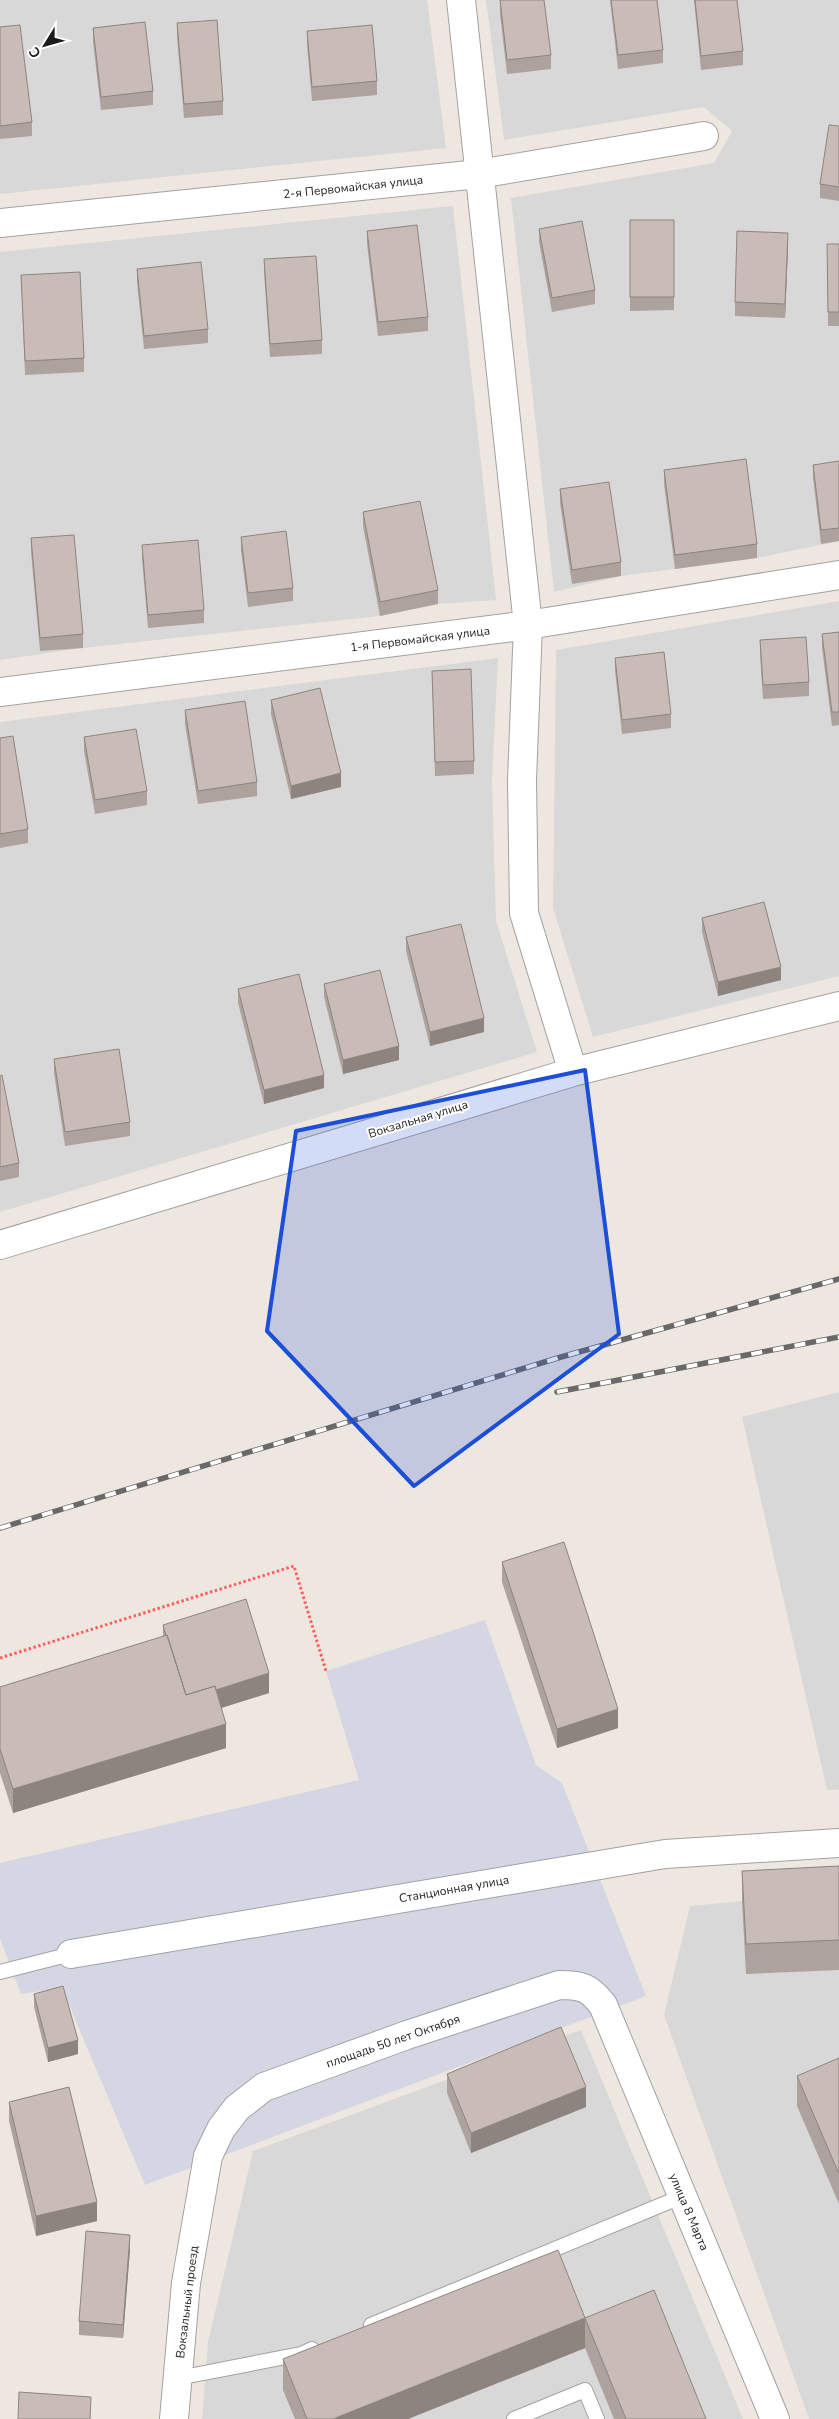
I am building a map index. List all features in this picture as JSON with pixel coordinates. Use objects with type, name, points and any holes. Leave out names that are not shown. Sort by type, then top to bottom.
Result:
[{"type":"street","points":[[462,0],[528,625],[522,780],[524,913],[573,1072]]},
{"type":"street","name":"2-я Первомайская улица","points":[[0,223],[479,174],[704,136]]},
{"type":"street","name":"1-я Первомайская улица","points":[[0,692],[528,625],[839,575]]},
{"type":"street","name":"Вокзальная улица","points":[[0,1245],[573,1072],[839,1006]]},
{"type":"street","name":"Станционная улица","points":[[70,1954],[665,1854],[839,1843]]},
{"type":"street","name":"площадь 50 лет Октября","points":[[208,2156],[222,2129],[237,2108],[264,2087],[407,2035],[559,1985],[578,1985],[593,1992],[603,2005]]},
{"type":"street","name":"улица 8 Марта","points":[[603,2005],[775,2419]]},
{"type":"street","name":"Вокзальный проезд","points":[[174,2419],[186,2283],[208,2156]]},
{"type":"lane","points":[[0,1972],[70,1954]]},
{"type":"lane","points":[[356,2331],[683,2196]]},
{"type":"lane","points":[[178,2378],[301,2354],[328,2342]]},
{"type":"lane","points":[[514,2419],[585,2390],[596,2419]]},
{"type":"path","points":[[0,1658],[294,1566],[326,1671]]},
{"type":"highlighted area","points":[[585,1070],[619,1334],[414,1486],[267,1331],[296,1131]]},
{"type":"shaded area","points":[[0,0],[427,0],[446,148],[0,194]]},
{"type":"shaded area","points":[[486,0],[839,0],[839,541],[757,558],[621,576],[554,592],[511,198],[714,163],[732,131],[704,107],[504,140]]},
{"type":"shaded area","points":[[453,206],[496,600],[438,604],[380,616],[83,648],[0,660],[0,252]]},
{"type":"shaded area","points":[[839,601],[839,976],[593,1037],[553,908],[556,650]]},
{"type":"shaded area","points":[[498,658],[492,779],[496,921],[537,1052],[0,1212],[0,722]]},
{"type":"shaded area","points":[[839,1392],[839,1790],[827,1790],[742,1417]]},
{"type":"shaded area","points":[[485,1620],[536,1765],[562,1783],[646,1996],[145,2185],[62,1988],[21,1994],[0,1939],[0,1863],[359,1780],[326,1671]]},
{"type":"shaded area","points":[[839,1892],[839,2419],[809,2419],[664,2015],[690,1906]]},
{"type":"shaded area","points":[[581,2030],[743,2419],[202,2419],[208,2342],[253,2151]]},
{"type":"building","points":[[500,0],[544,0],[551,55],[507,60]]},
{"type":"building","points":[[611,0],[657,0],[663,50],[618,55]]},
{"type":"building","points":[[695,0],[737,0],[743,51],[701,56]]},
{"type":"building","points":[[217,20],[223,101],[184,104],[177,23]]},
{"type":"building","points":[[145,22],[153,91],[101,97],[93,28]]},
{"type":"building","points":[[20,25],[32,122],[0,126],[0,27]]},
{"type":"building","points":[[372,25],[377,81],[312,87],[307,31]]},
{"type":"building","points":[[829,125],[839,126],[839,187],[820,184]]},
{"type":"building","points":[[630,220],[674,220],[674,297],[630,297]]},
{"type":"building","points":[[582,221],[595,290],[552,298],[539,229]]},
{"type":"building","points":[[417,225],[428,317],[378,322],[367,231]]},
{"type":"building","points":[[737,231],[788,233],[785,304],[735,302]]},
{"type":"building","points":[[827,244],[839,244],[839,312],[828,312]]},
{"type":"building","points":[[316,256],[322,340],[270,344],[264,259]]},
{"type":"building","points":[[201,262],[208,329],[144,336],[137,269]]},
{"type":"building","points":[[80,272],[84,358],[25,361],[21,275]]},
{"type":"building","points":[[746,459],[757,544],[675,555],[664,470]]},
{"type":"building","points":[[839,461],[839,528],[821,530],[813,465]]},
{"type":"building","points":[[609,482],[621,562],[572,570],[560,489]]},
{"type":"building","points":[[420,501],[438,590],[380,602],[363,512]]},
{"type":"building","points":[[286,531],[293,588],[248,593],[241,537]]},
{"type":"building","points":[[74,535],[83,634],[40,638],[31,538]]},
{"type":"building","points":[[198,540],[204,610],[148,615],[142,545]]},
{"type":"building","points":[[839,632],[839,712],[832,712],[822,634]]},
{"type":"building","points":[[806,637],[809,682],[763,685],[760,640]]},
{"type":"building","points":[[664,652],[671,714],[622,720],[615,658]]},
{"type":"building","points":[[471,669],[474,761],[435,762],[432,671]]},
{"type":"building","points":[[320,688],[341,773],[291,786],[271,700]]},
{"type":"building","points":[[245,701],[257,782],[198,791],[185,710]]},
{"type":"building","points":[[136,729],[147,791],[95,800],[84,737]]},
{"type":"building","points":[[13,736],[28,829],[0,834],[0,738]]},
{"type":"building","points":[[764,902],[781,967],[718,982],[702,918]]},
{"type":"building","points":[[461,924],[484,1018],[430,1032],[406,937]]},
{"type":"building","points":[[380,970],[399,1046],[343,1060],[324,984]]},
{"type":"building","points":[[299,974],[324,1075],[264,1090],[238,989]]},
{"type":"building","points":[[119,1049],[130,1122],[65,1132],[54,1059]]},
{"type":"building","points":[[2,1075],[19,1163],[0,1167],[0,1076]]},
{"type":"building","points":[[564,1542],[618,1709],[557,1729],[502,1562]]},
{"type":"building","points":[[246,1599],[269,1673],[216,1690],[215,1686],[186,1695],[163,1625]]},
{"type":"building","points":[[167,1635],[186,1695],[215,1686],[226,1724],[13,1789],[0,1749],[0,1687]]},
{"type":"building","points":[[839,1866],[839,1940],[746,1944],[742,1871]]},
{"type":"building","points":[[63,1986],[78,2040],[48,2048],[34,1994]]},
{"type":"building","points":[[561,2027],[586,2087],[471,2133],[447,2074]]},
{"type":"building","points":[[839,2058],[839,2174],[797,2076]]},
{"type":"building","points":[[69,2087],[97,2202],[36,2216],[9,2102]]},
{"type":"building","points":[[86,2231],[130,2235],[123,2325],[79,2321]]},
{"type":"building","points":[[558,2250],[585,2318],[333,2419],[307,2419],[283,2359]]},
{"type":"building","points":[[654,2290],[706,2419],[626,2419],[585,2318]]},
{"type":"building","points":[[19,2392],[91,2397],[90,2419],[18,2419]]},
{"type":"railway","points":[[0,1528],[561,1357],[839,1279]]},
{"type":"railway","points":[[557,1392],[839,1337]]}]
